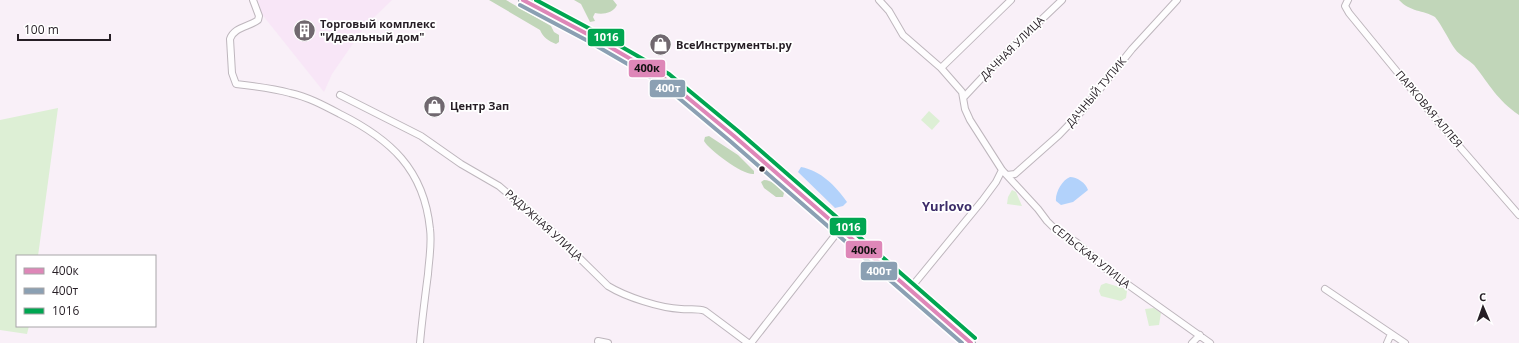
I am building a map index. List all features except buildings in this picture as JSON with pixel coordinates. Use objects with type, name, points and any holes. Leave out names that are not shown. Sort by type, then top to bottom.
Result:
[{"type":"main road","points":[[523,0],[598,39],[665,78],[734,136],[971,343]]},
{"type":"street","points":[[253,0],[259,16],[258,20],[237,30],[230,38],[232,73],[236,84],[289,92],[312,100],[370,130],[402,158],[421,189],[427,206],[431,230],[420,343]]},
{"type":"street","name":"СЕЛЬСКАЯ УЛИЦА","points":[[879,0],[890,11],[903,35],[940,68],[962,92],[965,109],[970,120],[1002,170],[1053,227],[1071,238],[1106,269],[1210,343]]},
{"type":"street","points":[[940,68],[1011,0]]},
{"type":"street","name":"ДАЧНАЯ УЛИЦА","points":[[964,98],[994,65],[1062,0]]},
{"type":"street","name":"ДАЧНЫЙ ТУПИК","points":[[1007,175],[1015,174],[1059,135],[1083,110],[1132,49],[1177,0]]},
{"type":"street","name":"ПАРКОВАЯ АЛЛЕЯ","points":[[1348,0],[1345,6],[1350,13],[1439,123],[1519,215]]},
{"type":"street","name":"РАДУЖНАЯ УЛИЦА","points":[[340,94],[421,136],[461,164],[499,186],[554,233],[608,286],[617,292],[661,305],[706,311],[749,343]]},
{"type":"street","points":[[909,290],[996,182],[1002,170]]},
{"type":"street","points":[[749,343],[840,229]]},
{"type":"street","points":[[1325,289],[1405,343]]},
{"type":"street","points":[[1387,343],[1391,334]]},
{"type":"street","points":[[1192,343],[1200,335]]},
{"type":"street","points":[[598,341],[608,343]]},
{"type":"shaded area","points":[[258,0],[392,0],[365,26],[332,74],[324,92],[261,13]]},
{"type":"green space","points":[[489,0],[506,0],[551,26],[554,32],[559,35],[559,42],[556,44],[551,42],[544,37],[540,30]]},
{"type":"green space","points":[[574,0],[613,0],[617,5],[608,13],[595,13],[593,17],[595,21],[590,22],[581,4]]},
{"type":"green space","points":[[1399,0],[1519,0],[1519,115],[1499,98],[1474,65],[1457,51],[1435,17],[1412,9]]},
{"type":"green space","points":[[58,108],[38,255],[16,255],[16,327],[29,327],[27,334],[0,330],[0,120]]},
{"type":"green space","points":[[929,111],[940,121],[932,130],[921,120]]},
{"type":"green space","points":[[709,136],[738,155],[754,171],[754,174],[749,174],[727,162],[704,141],[705,137]]},
{"type":"green space","points":[[764,180],[770,181],[778,186],[784,193],[783,197],[776,197],[764,188],[761,182]]},
{"type":"green space","points":[[1012,190],[1016,192],[1022,206],[1007,204],[1008,197]]},
{"type":"green space","points":[[1106,283],[1126,289],[1126,298],[1121,301],[1101,296],[1099,291],[1101,285]]},
{"type":"green space","points":[[1154,308],[1161,313],[1159,325],[1149,326],[1145,309]]},
{"type":"water","points":[[801,167],[821,175],[838,190],[847,202],[843,206],[835,208],[798,172]]},
{"type":"water","points":[[1070,177],[1081,181],[1088,190],[1073,202],[1061,205],[1056,201],[1057,194],[1062,184]]},
{"type":"transit line","name":"400к","points":[[523,0],[591,36],[665,79],[734,136],[971,343]]},
{"type":"transit line","name":"1016","points":[[536,0],[669,74],[738,131],[975,338]]},
{"type":"transit line","name":"400т","points":[[520,5],[588,41],[662,84],[730,141],[962,343]]},
{"type":"place","name":"Торговый комплекс \"Идеальный дом\"","points":[[305,30]]},
{"type":"place","name":"ВсеИнструменты.ру","points":[[660,45]]},
{"type":"place","name":"Центр Зап","points":[[434,106]]},
{"type":"district","name":"Yurlovo","points":[[947,206]]}]
